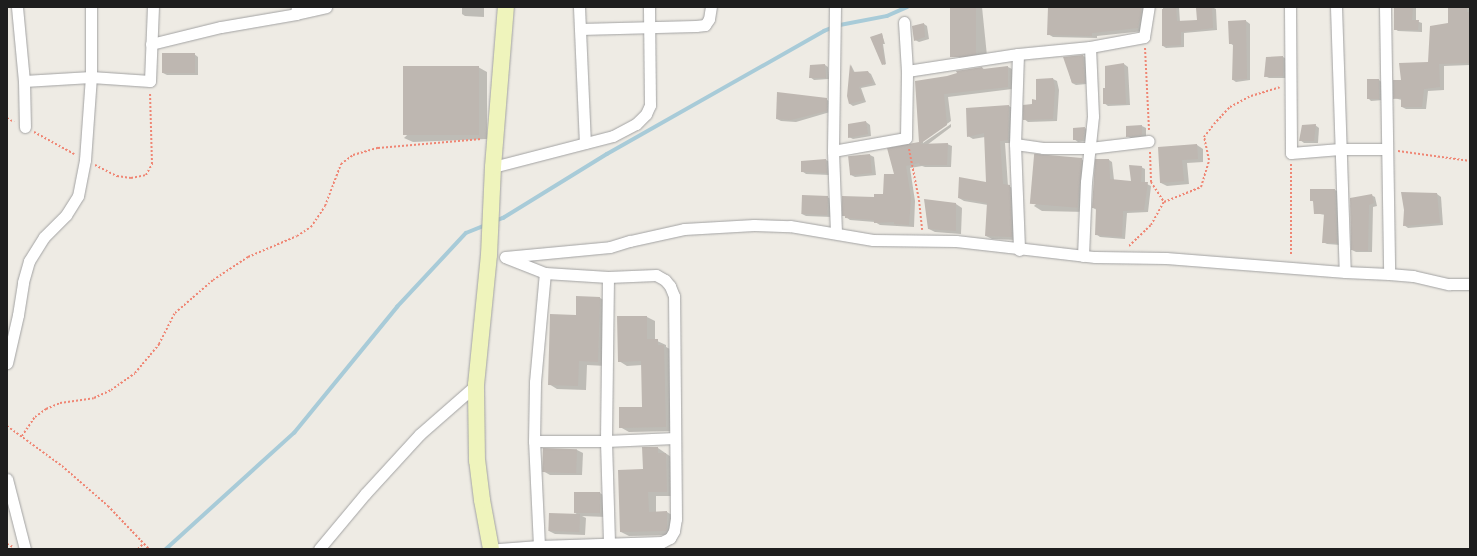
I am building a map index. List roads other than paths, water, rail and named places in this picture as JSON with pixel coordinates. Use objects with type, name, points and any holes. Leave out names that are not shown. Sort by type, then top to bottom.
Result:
[{"type":"street","points":[[17,7],[24,81],[25,127]]},
{"type":"street","points":[[7,363],[18,315],[23,282],[29,261],[44,237],[66,215],[78,196],[85,160],[91,77],[91,7]]},
{"type":"street","points":[[24,81],[91,77],[150,81],[152,7]]},
{"type":"street","points":[[151,44],[296,10],[326,7]]},
{"type":"street","points":[[491,549],[477,461],[476,386],[488,255],[495,138],[506,7]]},
{"type":"street","points":[[579,7],[586,143]]},
{"type":"street","points":[[493,168],[613,136],[636,124],[646,114],[650,105],[649,7]]},
{"type":"street","points":[[580,29],[650,29],[705,24],[709,19],[711,7]]},
{"type":"street","points":[[835,7],[833,151],[836,234]]},
{"type":"street","points":[[907,70],[1018,54],[1090,46],[1144,37],[1149,7]]},
{"type":"street","points":[[1290,7],[1291,153],[1340,149],[1387,149]]},
{"type":"street","points":[[1336,7],[1345,272]]},
{"type":"street","points":[[1385,7],[1390,274]]},
{"type":"street","points":[[833,151],[906,138],[907,70],[904,22]]},
{"type":"street","points":[[1083,256],[1086,182],[1093,116],[1090,46]]},
{"type":"street","points":[[1018,54],[1015,144],[1019,250]]},
{"type":"street","points":[[1015,144],[1043,148],[1090,148],[1149,141]]},
{"type":"street","points":[[488,255],[505,257],[610,247],[684,229],[723,226],[790,226],[873,240],[973,242],[1019,250],[1083,256],[1115,258],[1166,258],[1229,264],[1390,274],[1413,276],[1449,284],[1470,284]]},
{"type":"street","points":[[499,549],[539,546],[662,542],[670,538],[674,531],[676,519],[674,296],[670,286],[665,280],[656,275],[608,277],[545,273],[505,257]]},
{"type":"street","points":[[539,546],[534,441],[535,382],[545,273]]},
{"type":"street","points":[[608,277],[606,441],[609,544]]},
{"type":"street","points":[[319,549],[365,494],[420,434],[476,386]]},
{"type":"street","points":[[534,441],[606,441],[675,438]]},
{"type":"street","points":[[7,479],[25,549]]},
{"type":"waterway","points":[[495,221],[503,218],[607,154],[824,31],[840,25],[887,16],[907,7]]},
{"type":"waterway","points":[[166,549],[294,433],[397,307],[466,233],[486,225]]}]
